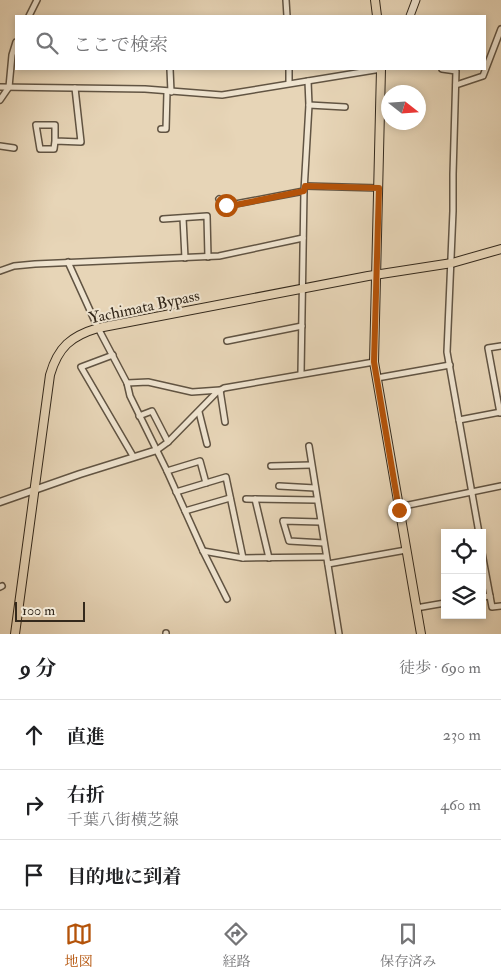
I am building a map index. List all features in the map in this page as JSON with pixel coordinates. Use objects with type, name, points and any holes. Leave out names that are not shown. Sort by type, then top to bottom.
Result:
[{"type":"main road","points":[[375,0],[376,15]]},
{"type":"main road","points":[[410,15],[416,0]]},
{"type":"main road","points":[[381,71],[374,362],[421,634]]},
{"type":"main road","name":"Yachimata Bypass","points":[[15,634],[44,415],[53,363],[58,354],[72,339],[81,333],[98,328],[303,288],[452,263],[501,250]]},
{"type":"street","points":[[29,15],[37,0]]},
{"type":"street","points":[[286,0],[287,15]]},
{"type":"street","points":[[486,68],[501,29]]},
{"type":"street","points":[[0,100],[9,87],[12,55],[15,45]]},
{"type":"street","points":[[161,129],[166,129],[170,70]]},
{"type":"street","points":[[289,70],[289,83]]},
{"type":"street","points":[[449,70],[456,71],[456,84],[448,352],[478,529]]},
{"type":"street","points":[[456,84],[483,76],[485,70]]},
{"type":"street","points":[[0,87],[145,90],[222,95],[289,83],[381,71]]},
{"type":"street","points":[[300,374],[303,238],[309,105],[308,81]]},
{"type":"street","points":[[55,141],[80,142],[75,88]]},
{"type":"street","points":[[309,105],[345,107]]},
{"type":"street","points":[[36,125],[55,125],[55,141],[54,149],[40,149],[36,125]]},
{"type":"street","points":[[0,146],[14,148]]},
{"type":"street","points":[[219,199],[223,204],[230,206],[305,189],[379,188]]},
{"type":"street","points":[[163,219],[207,216],[208,256]]},
{"type":"street","points":[[183,218],[186,258]]},
{"type":"street","points":[[0,271],[14,266],[68,262],[219,256],[303,238]]},
{"type":"street","points":[[68,262],[126,383],[139,416],[227,599]]},
{"type":"street","points":[[227,341],[302,326]]},
{"type":"street","points":[[459,420],[500,413],[488,348],[501,346]]},
{"type":"street","points":[[113,355],[81,367],[133,456]]},
{"type":"street","points":[[126,383],[148,382],[192,392],[220,390],[374,362]]},
{"type":"street","points":[[377,378],[450,365]]},
{"type":"street","points":[[0,502],[133,456],[157,450],[168,442],[220,390]]},
{"type":"street","points":[[220,390],[225,422]]},
{"type":"street","points":[[139,416],[152,411],[168,442]]},
{"type":"street","points":[[199,412],[207,444]]},
{"type":"street","points":[[309,446],[316,500],[339,634]]},
{"type":"street","points":[[167,471],[200,461],[206,483]]},
{"type":"street","points":[[271,466],[312,465]]},
{"type":"street","points":[[176,492],[226,477],[243,558]]},
{"type":"street","points":[[279,486],[315,488]]},
{"type":"street","points":[[399,506],[501,486]]},
{"type":"street","points":[[185,511],[230,498]]},
{"type":"street","points":[[246,498],[316,500]]},
{"type":"street","points":[[255,499],[270,558]]},
{"type":"street","points":[[320,522],[284,521],[289,541],[324,543]]},
{"type":"street","points":[[203,550],[243,558],[326,558]]},
{"type":"street","points":[[328,564],[406,550]]},
{"type":"street","points":[[486,574],[492,607],[501,606]]},
{"type":"street","points":[[486,596],[490,596]]},
{"type":"street","points":[[416,608],[441,604]]},
{"type":"route","points":[[226,205],[230,206],[304,191],[305,186],[379,188],[374,362],[399,510]]}]
